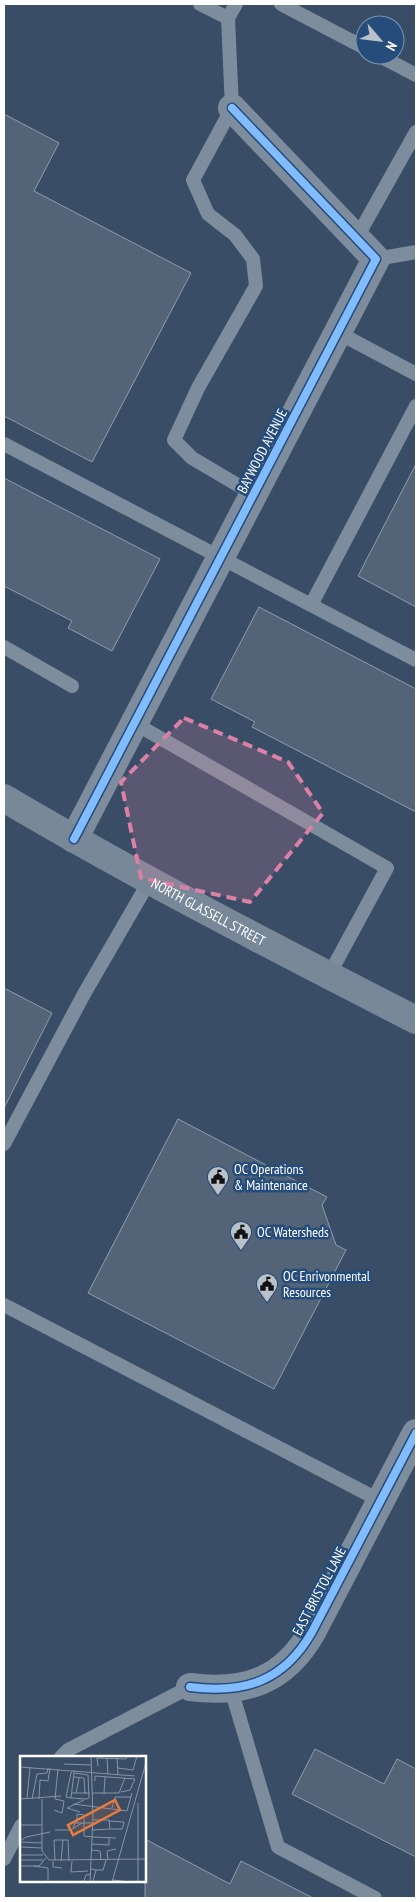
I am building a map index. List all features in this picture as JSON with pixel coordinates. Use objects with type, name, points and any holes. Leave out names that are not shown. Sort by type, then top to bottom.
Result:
[{"type":"main road","name":"NORTH GLASSELL STREET","points":[[4,798],[150,880],[416,1020]]},
{"type":"street","points":[[232,108],[376,260]]},
{"type":"street","name":"BAYWOOD AVENUE","points":[[74,839],[376,260]]},
{"type":"street","name":"EAST BRISTOL LANE","points":[[190,1687],[231,1689],[250,1685],[272,1676],[292,1662],[303,1648],[416,1433]]},
{"type":"lane","points":[[200,4],[228,18]]},
{"type":"lane","points":[[236,4],[228,18],[232,108],[193,180],[208,214],[235,235],[253,259],[256,286],[198,388],[174,440],[192,458],[253,494]]},
{"type":"lane","points":[[281,4],[355,43]]},
{"type":"lane","points":[[396,65],[416,76]]},
{"type":"lane","points":[[356,239],[416,132]]},
{"type":"lane","points":[[376,260],[416,252]]},
{"type":"lane","points":[[337,332],[416,374]]},
{"type":"lane","points":[[311,605],[416,406]]},
{"type":"lane","points":[[4,444],[416,660]]},
{"type":"lane","points":[[4,647],[72,686]]},
{"type":"lane","points":[[134,723],[387,868],[329,975]]},
{"type":"lane","points":[[4,1144],[84,994],[150,880]]},
{"type":"lane","points":[[4,1305],[381,1501]]},
{"type":"lane","points":[[61,1756],[68,1750],[190,1687]]},
{"type":"lane","points":[[231,1689],[278,1847],[375,1898]]},
{"type":"lane","points":[[4,1859],[20,1828]]},
{"type":"highlighted area","points":[[184,718],[288,762],[323,813],[250,902],[141,878],[121,782]]},
{"type":"building","points":[[4,114],[59,143],[34,191],[191,273],[92,462],[4,416]]},
{"type":"building","points":[[416,464],[416,607],[358,576]]},
{"type":"building","points":[[4,478],[160,559],[112,651],[68,628],[72,621],[4,586]]},
{"type":"building","points":[[259,607],[416,689],[416,812],[252,727],[255,722],[211,699]]},
{"type":"building","points":[[4,988],[52,1013],[4,1108]]},
{"type":"building","points":[[178,1119],[327,1197],[322,1205],[336,1245],[346,1250],[274,1389],[88,1293]]},
{"type":"building","points":[[315,1749],[384,1784],[397,1759],[416,1769],[416,1857],[292,1794]]},
{"type":"building","points":[[146,1840],[230,1884],[241,1861],[313,1898],[145,1898]]},
{"type":"cycle path","points":[[74,839],[376,259],[232,108]]},
{"type":"cycle path","points":[[190,1687],[210,1689],[245,1686],[276,1673],[301,1649],[312,1632],[416,1433]]},
{"type":"place","name":"OC Operations & Maintenance","points":[[218,1196]]},
{"type":"place","name":"OC Watersheds","points":[[241,1251]]},
{"type":"place","name":"OC Enrivonmental Resources","points":[[267,1303]]}]
